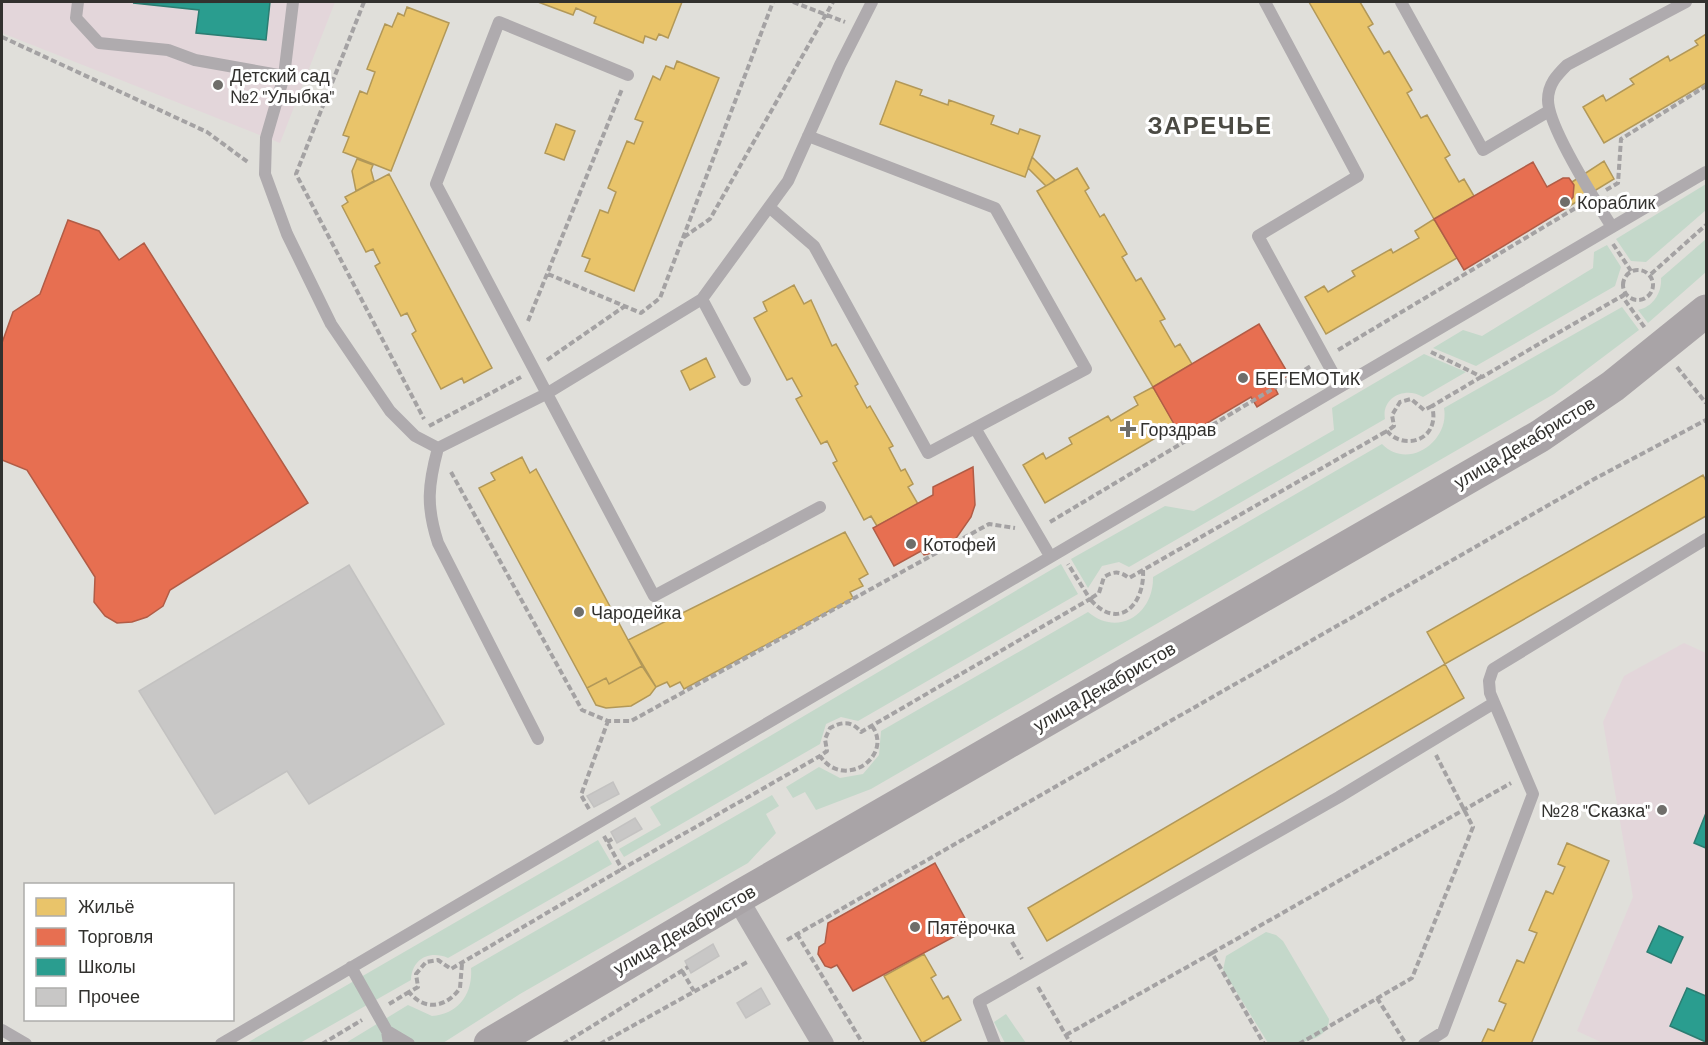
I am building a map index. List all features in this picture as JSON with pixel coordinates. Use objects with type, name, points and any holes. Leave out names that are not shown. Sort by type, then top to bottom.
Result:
[{"type":"main road","name":"улица Декабристов","points":[[490,1044],[737,898],[1540,436],[1613,386],[1707,311]]},
{"type":"street","points":[[737,898],[823,1044]]},
{"type":"lane","points":[[78,2],[76,18],[99,43],[168,50],[195,60],[284,76]]},
{"type":"lane","points":[[293,2],[284,76],[266,138],[265,174],[287,234],[331,324],[390,411],[415,436],[438,448]]},
{"type":"lane","points":[[438,448],[546,394],[702,299],[788,181],[872,2]]},
{"type":"lane","points":[[1265,2],[1358,176],[1258,236],[1340,386]]},
{"type":"lane","points":[[1401,2],[1483,150],[1549,111]]},
{"type":"lane","points":[[1612,227],[1549,111],[1551,84],[1567,65],[1686,2]]},
{"type":"lane","points":[[628,75],[499,22],[436,184],[654,596],[820,507]]},
{"type":"lane","points":[[769,207],[814,246],[928,453],[1086,369],[995,208],[808,136]]},
{"type":"lane","points":[[221,1044],[1707,172]]},
{"type":"lane","points":[[702,299],[745,380]]},
{"type":"lane","points":[[975,428],[1050,556]]},
{"type":"lane","points":[[438,448],[428,495],[429,516],[438,543],[538,739]]},
{"type":"lane","points":[[1424,1044],[1443,1032],[1533,794],[1490,693],[1489,681],[1493,669],[1499,663],[1707,539]]},
{"type":"lane","points":[[995,1044],[979,1002],[1339,797],[1494,703]]},
{"type":"lane","points":[[351,968],[388,1037],[409,1044]]},
{"type":"lane","points":[[2,1030],[26,1044]]},
{"type":"path","points":[[364,2],[297,174],[428,427],[534,370],[626,306]]},
{"type":"path","points":[[548,274],[641,312],[660,298],[773,2]]},
{"type":"path","points":[[793,2],[859,27]]},
{"type":"path","points":[[684,237],[710,219],[833,2]]},
{"type":"path","points":[[2,37],[207,132],[265,174]]},
{"type":"path","points":[[520,343],[628,75]]},
{"type":"path","points":[[451,472],[582,711],[608,721],[631,721],[989,524],[1035,531],[1618,183],[1621,139],[1707,86]]},
{"type":"path","points":[[1651,274],[1707,225]]},
{"type":"path","points":[[1612,242],[1631,271]]},
{"type":"path","points":[[1644,327],[1623,295],[1624,278],[1631,271],[1651,274]]},
{"type":"path","points":[[1623,295],[1629,299],[1645,298],[1652,286],[1651,274]]},
{"type":"path","points":[[462,964],[460,988],[447,1001],[437,1006],[415,1000],[410,992],[418,987],[416,974],[426,962],[438,960],[451,969],[462,964],[820,756],[827,751],[825,739],[830,728],[843,722],[850,723],[861,732],[872,726],[1100,593],[1104,577],[1112,572],[1119,572],[1129,578],[1387,431],[1394,426],[1392,415],[1400,402],[1410,399],[1417,402],[1424,410],[1623,295]]},
{"type":"path","points":[[1429,351],[1482,376]]},
{"type":"path","points":[[1387,431],[1398,440],[1417,441],[1428,432],[1433,421],[1432,405]]},
{"type":"path","points":[[600,1044],[768,951],[1596,478],[1707,420]]},
{"type":"path","points":[[1066,561],[1090,599],[1102,610],[1114,614],[1126,612],[1134,607],[1141,597],[1144,585],[1143,570]]},
{"type":"path","points":[[597,823],[588,803],[581,795],[608,721]]},
{"type":"path","points":[[820,756],[825,764],[835,769],[846,771],[859,769],[874,754],[877,740],[872,726]]},
{"type":"path","points":[[1299,1044],[1412,978],[1473,827],[1429,742]]},
{"type":"path","points":[[1071,1044],[1066,1035],[1514,781],[1519,761]]},
{"type":"path","points":[[604,837],[622,869]]},
{"type":"path","points":[[607,842],[614,838]]},
{"type":"path","points":[[797,934],[863,1044]]},
{"type":"path","points":[[1212,953],[1264,1044]]},
{"type":"path","points":[[563,1044],[688,967]]},
{"type":"path","points":[[682,971],[694,991]]},
{"type":"path","points":[[1377,998],[1406,1044]]},
{"type":"shaded area","name":"Детский сад №2 \"Улыбка\"","points":[[2,2],[335,2],[280,143],[2,33]]},
{"type":"shaded area","name":"№28 \"Сказка\"","points":[[1684,643],[1706,653],[1706,1043],[1603,1043],[1577,1031],[1633,897],[1603,722],[1624,676]]},
{"type":"green space","points":[[1706,184],[1706,210],[1646,262],[1631,261],[1616,239]]},
{"type":"green space","points":[[1706,239],[1706,272],[1648,323],[1638,310],[1648,306],[1656,298],[1661,278]]},
{"type":"green space","points":[[1607,245],[1621,267],[1615,286],[1476,366],[1433,348],[1463,330],[1482,336],[1593,268],[1594,252]]},
{"type":"green space","points":[[1622,307],[1639,330],[1554,394],[871,789],[816,810],[805,792],[793,798],[786,787],[819,767],[840,778],[863,774],[879,755],[881,731],[1088,612],[1111,623],[1133,618],[1148,601],[1153,577],[1382,444],[1392,452],[1404,454],[1415,453],[1425,448],[1434,441],[1440,431],[1444,420],[1444,408]]},
{"type":"green space","points":[[1424,354],[1466,372],[1423,397],[1409,393],[1396,396],[1387,405],[1385,419],[1129,567],[1119,562],[1102,566],[1088,588],[1071,559],[1165,506],[1194,511],[1334,430],[1332,408]]},
{"type":"green space","points":[[1061,564],[1078,594],[858,721],[841,717],[826,724],[820,744],[624,857],[619,849],[661,825],[650,807]]},
{"type":"green space","points":[[772,795],[779,806],[766,814],[776,833],[748,863],[520,994],[443,1043],[344,1044],[408,1005],[432,1016],[457,1007],[470,986],[471,968]]},
{"type":"green space","points":[[598,840],[612,864],[448,958],[434,955],[423,958],[415,967],[411,980],[300,1043],[245,1044]]},
{"type":"green space","points":[[1266,932],[1276,935],[1283,941],[1329,1019],[1327,1028],[1314,1038],[1295,1043],[1268,1043],[1223,970],[1226,956]]},
{"type":"green space","points":[[1006,1014],[1026,1043],[1005,1043],[994,1022]]},
{"type":"building: Жильё","points":[[538,2],[682,2],[668,38],[659,34],[656,40],[645,36],[643,43],[594,23],[596,17],[576,8],[573,15]]},
{"type":"building: Жильё","points":[[1309,2],[1360,2],[1373,24],[1368,27],[1384,54],[1389,51],[1412,90],[1407,93],[1421,118],[1427,115],[1450,155],[1445,158],[1459,182],[1464,179],[1474,196],[1434,219]]},
{"type":"building: Жильё","points":[[407,7],[449,23],[391,171],[343,152],[349,137],[343,135],[360,91],[367,94],[375,72],[367,69],[385,24],[392,27],[398,13],[404,16]]},
{"type":"building: Жильё","points":[[1706,34],[1706,83],[1604,143],[1583,107],[1603,95],[1606,101],[1634,84],[1630,79],[1668,56],[1670,61],[1698,45],[1695,41]]},
{"type":"building: Жильё","points":[[677,61],[719,78],[634,291],[585,271],[590,259],[582,256],[600,210],[608,213],[616,192],[608,188],[627,141],[634,144],[643,122],[635,119],[653,76],[660,80],[666,66],[674,69]]},
{"type":"building: Жильё","points":[[896,81],[922,90],[920,95],[948,105],[949,100],[994,116],[991,124],[1018,134],[1020,129],[1040,136],[1025,177],[880,124]]},
{"type":"building: Жильё","points":[[556,124],[575,131],[564,160],[545,153]]},
{"type":"building: Жильё","points":[[1032,157],[1055,180],[1046,186],[1028,168]]},
{"type":"building: Жильё","points":[[357,159],[373,165],[371,170],[374,181],[356,191],[352,171]]},
{"type":"building: Жильё","points":[[1604,161],[1614,179],[1563,210],[1573,197],[1572,182]]},
{"type":"building: Жильё","points":[[1077,168],[1089,188],[1085,191],[1100,217],[1104,214],[1127,254],[1122,257],[1136,281],[1141,278],[1165,319],[1160,321],[1175,347],[1180,344],[1192,364],[1153,387],[1037,191]]},
{"type":"building: Жильё","points":[[389,174],[492,368],[464,383],[462,378],[441,389],[412,334],[416,331],[407,313],[401,316],[375,266],[380,263],[373,249],[366,252],[342,206],[348,202],[345,197]]},
{"type":"building: Жильё","points":[[1434,219],[1457,258],[1326,334],[1305,297],[1324,286],[1328,292],[1355,276],[1352,271],[1391,249],[1393,253],[1419,238],[1415,231]]},
{"type":"building: Жильё","points":[[794,285],[804,304],[811,300],[832,346],[836,344],[858,384],[855,386],[867,408],[870,406],[893,446],[889,448],[901,471],[905,469],[913,484],[908,487],[918,504],[877,526],[871,516],[864,520],[833,463],[837,461],[827,441],[821,444],[796,399],[802,396],[792,378],[787,380],[754,318],[767,311],[763,302]]},
{"type":"building: Жильё","points":[[706,358],[715,377],[690,390],[681,371]]},
{"type":"building: Жильё","points":[[1153,387],[1176,426],[1045,503],[1023,465],[1043,453],[1046,459],[1072,444],[1069,438],[1108,416],[1111,421],[1138,405],[1134,397]]},
{"type":"building: Жильё","points":[[522,457],[530,473],[536,469],[642,666],[609,684],[606,678],[587,688],[479,488],[495,480],[491,473]]},
{"type":"building: Жильё","points":[[1703,475],[1706,481],[1706,516],[1445,664],[1427,632]]},
{"type":"building: Жильё","points":[[845,532],[868,574],[859,579],[863,586],[850,592],[853,598],[684,689],[680,682],[670,687],[667,682],[656,687],[628,640]]},
{"type":"building: Жильё","points":[[1445,664],[1464,698],[1047,941],[1028,908]]},
{"type":"building: Жильё","points":[[642,666],[656,687],[650,695],[631,706],[606,708],[596,705],[587,688],[606,678],[609,684]]},
{"type":"building: Жильё","points":[[1567,843],[1609,861],[1531,1044],[1481,1044],[1488,1029],[1494,1031],[1506,1004],[1499,1001],[1517,960],[1524,963],[1537,933],[1529,930],[1546,891],[1553,894],[1565,867],[1558,864]]},
{"type":"building: Жильё","points":[[924,954],[936,975],[931,978],[943,999],[948,996],[961,1020],[922,1043],[884,976]]},
{"type":"building: Торговля","points":[[1533,162],[1547,187],[1563,178],[1569,178],[1574,185],[1573,197],[1563,210],[1464,270],[1434,219]]},
{"type":"building: Торговля","points":[[68,220],[99,231],[119,260],[144,243],[308,503],[170,590],[163,606],[147,617],[132,622],[117,623],[105,616],[94,602],[95,577],[27,470],[2,460],[2,343],[13,312],[40,294]]},
{"type":"building: Торговля","points":[[1259,324],[1289,375],[1273,384],[1278,394],[1257,407],[1251,397],[1182,438],[1153,387]]},
{"type":"building: Торговля","points":[[973,467],[975,505],[971,517],[957,537],[948,546],[924,555],[921,551],[894,566],[873,528],[933,495],[933,487]]},
{"type":"building: Торговля","points":[[935,863],[967,922],[958,927],[961,933],[853,991],[837,965],[831,968],[825,966],[818,954],[819,947],[825,943],[828,923]]},
{"type":"building: Школы","points":[[270,2],[266,40],[196,33],[199,10],[133,3]]},
{"type":"building: Школы","points":[[1706,813],[1706,848],[1694,843]]},
{"type":"building: Школы","points":[[1659,926],[1683,937],[1671,963],[1647,952]]},
{"type":"building: Школы","points":[[1687,988],[1706,996],[1706,1042],[1670,1026]]},
{"type":"building: Прочее","points":[[349,565],[444,724],[309,804],[287,771],[215,814],[139,691]]},
{"type":"building: Прочее","points":[[613,782],[619,794],[594,807],[587,796]]},
{"type":"building: Прочее","points":[[635,818],[642,829],[617,843],[611,832]]},
{"type":"building: Прочее","points":[[713,944],[719,956],[691,973],[685,961]]},
{"type":"building: Прочее","points":[[761,988],[770,1004],[746,1018],[737,1003]]},
{"type":"place","name":"Детский сад №2 \"Улыбка\"","points":[[218,85]]},
{"type":"place","name":"Кораблик","points":[[1565,202]]},
{"type":"place","name":"БЕГЕМОТиК","points":[[1243,378]]},
{"type":"place","name":"Горздрав","points":[[1128,429]]},
{"type":"place","name":"Котофей","points":[[911,544]]},
{"type":"place","name":"Чародейка","points":[[579,612]]},
{"type":"place","name":"№28 \"Сказка\"","points":[[1662,810]]},
{"type":"place","name":"Пятёрочка","points":[[915,927]]},
{"type":"district","name":"ЗАРЕЧЬЕ","points":[[1210,124]]}]
